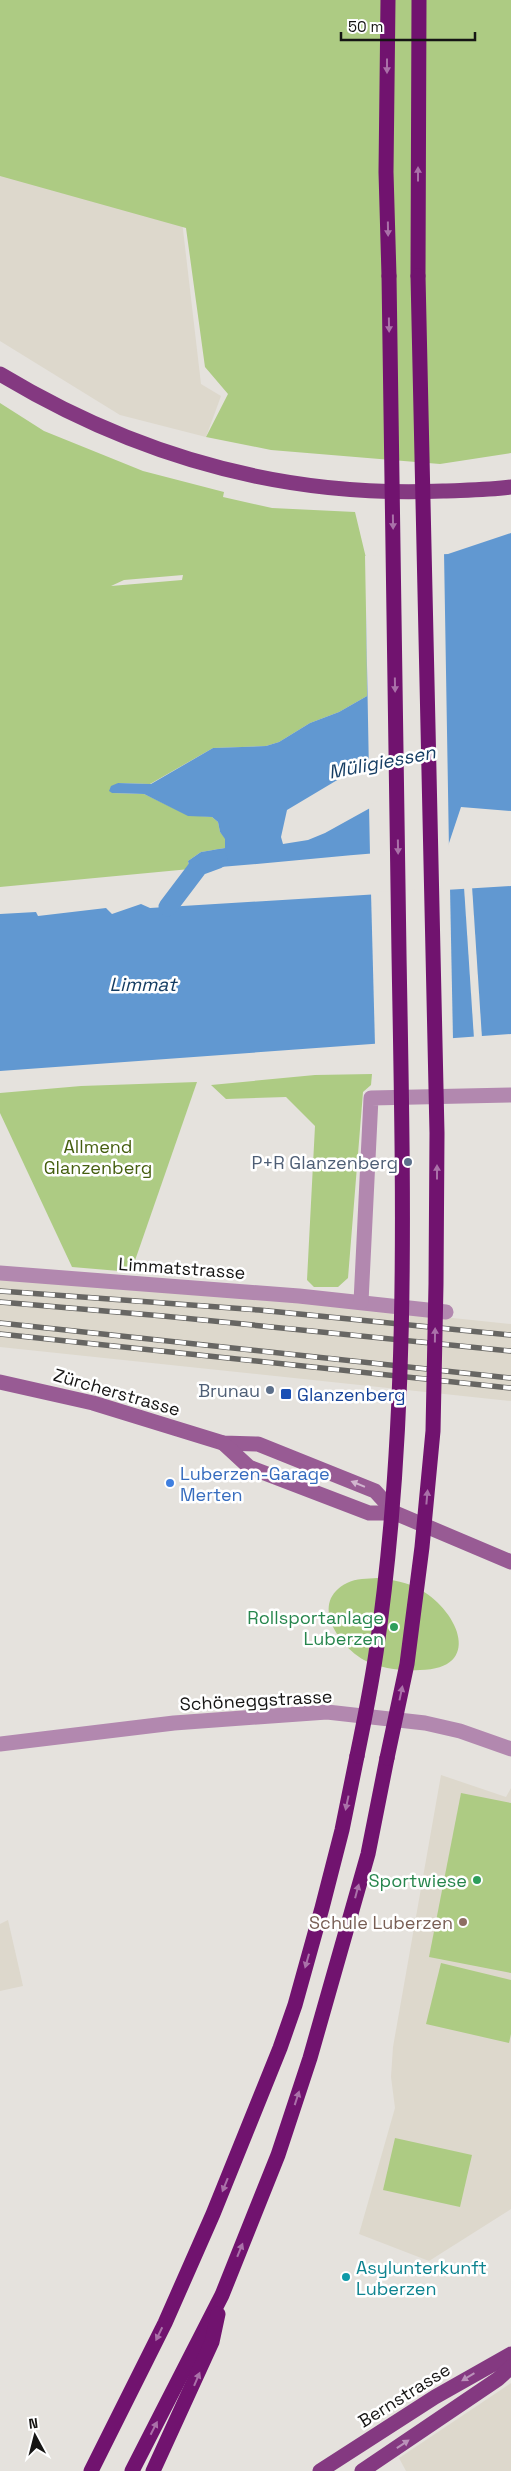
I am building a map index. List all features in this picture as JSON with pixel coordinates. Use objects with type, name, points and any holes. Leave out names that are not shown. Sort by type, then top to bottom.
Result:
[{"type":"highway","points":[[91,2471],[165,2323],[205,2232],[280,2048],[322,1908],[342,1830],[376,1655],[389,1544],[398,1434],[402,1276],[402,1107],[386,172],[388,0]]},
{"type":"highway","points":[[132,2471],[222,2295],[278,2155],[310,2058],[368,1854],[407,1664],[422,1547],[433,1431],[437,1133],[418,276],[419,0]]},
{"type":"highway","points":[[153,2471],[212,2342],[222,2295]]},
{"type":"main road","points":[[0,374],[90,422],[142,444],[198,463],[253,476],[338,490],[363,492],[410,492],[511,487]]},
{"type":"main road","name":"Zürcherstrasse","points":[[0,1382],[93,1403],[223,1443],[258,1444],[375,1491],[396,1513]]},
{"type":"main road","name":"Zürcherstrasse","points":[[223,1443],[249,1467],[369,1513],[396,1513],[511,1562]]},
{"type":"main road","name":"Bernstrasse","points":[[320,2471],[435,2397],[511,2354]]},
{"type":"main road","points":[[362,2471],[498,2379],[511,2367]]},
{"type":"street","points":[[361,1302],[371,1098],[511,1095]]},
{"type":"street","name":"Limmatstrasse","points":[[0,1273],[361,1302],[446,1312]]},
{"type":"street","name":"Schöneggstrasse","points":[[0,1744],[174,1723],[327,1712],[425,1723],[460,1731],[511,1749]]},
{"type":"shaded area","points":[[0,175],[182,221],[201,384],[221,396],[206,437],[120,415],[0,341]]},
{"type":"shaded area","points":[[0,1279],[329,1305],[511,1324],[511,1401],[0,1347]]},
{"type":"shaded area","name":"Schule Luberzen","points":[[441,1775],[506,1797],[511,1788],[511,2209],[429,2261],[359,2234],[395,2108],[391,2077],[393,2047]]},
{"type":"shaded area","points":[[8,1920],[23,1986],[0,1991],[0,1924]]},
{"type":"shaded area","points":[[511,2383],[511,2471],[406,2471],[399,2458]]},
{"type":"green space","points":[[0,0],[511,0],[511,453],[440,464],[271,450],[206,437],[228,394],[205,367],[186,228],[0,176]]},
{"type":"green space","points":[[0,403],[44,431],[143,471],[224,492],[223,497],[272,508],[355,512],[366,558],[367,696],[339,712],[310,723],[279,742],[266,746],[213,748],[150,784],[118,783],[112,793],[144,794],[188,815],[212,817],[218,822],[220,832],[225,838],[225,848],[201,852],[188,861],[190,869],[0,887]],"holes":[[[183,575],[182,580],[111,586],[124,580]]]},
{"type":"green space","points":[[372,1074],[371,1085],[363,1092],[348,1278],[338,1287],[314,1287],[307,1280],[315,1126],[286,1097],[226,1099],[211,1085],[315,1075]]},
{"type":"green space","name":"Allmend Glanzenberg","points":[[197,1082],[131,1272],[72,1267],[0,1113],[0,1093],[81,1086]]},
{"type":"green space","name":"Rollsportanlage Luberzen","points":[[377,1578],[416,1587],[434,1600],[446,1612],[454,1625],[458,1638],[458,1650],[452,1660],[440,1667],[420,1670],[392,1669],[377,1666],[364,1660],[345,1644],[337,1634],[332,1623],[329,1612],[330,1601],[336,1591],[351,1581]]},
{"type":"green space","name":"Sportwiese","points":[[461,1793],[511,1803],[511,1973],[429,1957]]},
{"type":"green space","points":[[441,1963],[511,1980],[511,2034],[509,2043],[426,2024]]},
{"type":"green space","points":[[395,2138],[472,2155],[460,2207],[383,2190]]},
{"type":"water","points":[[511,533],[511,811],[461,807],[447,849],[190,869],[188,861],[201,852],[225,848],[225,839],[220,832],[218,822],[212,817],[188,816],[144,794],[112,793],[109,791],[111,786],[118,783],[151,784],[213,748],[266,746],[279,742],[310,723],[339,712],[367,696],[366,558],[448,554]],"holes":[[[404,768],[405,799],[381,802],[325,833],[308,840],[283,844],[281,837],[287,810],[349,773]]]},
{"type":"water","name":"Limmat","points":[[511,886],[511,1034],[0,1071],[0,914],[36,912],[38,916],[106,908],[112,914],[141,904],[150,908]]},
{"type":"pier","points":[[444,552],[449,850],[370,855],[369,805],[380,800],[403,797],[402,770],[369,774],[365,556]]},
{"type":"pier","points":[[472,886],[482,1038],[474,1039],[464,887]]},
{"type":"pier","points":[[450,888],[453,1040],[375,1045],[371,892]]},
{"type":"waterway","name":"Müligiessen","points":[[168,907],[199,866],[218,859]]},
{"type":"railway","points":[[0,1291],[259,1310],[511,1335]]},
{"type":"railway","points":[[0,1302],[163,1316],[511,1351]]},
{"type":"railway","points":[[0,1323],[511,1378]]},
{"type":"railway","points":[[0,1334],[511,1388]]},
{"type":"place","name":"P+R Glanzenberg","points":[[408,1162]]},
{"type":"place","name":"Brunau","points":[[270,1390]]},
{"type":"place","name":"Glanzenberg","points":[[286,1394]]},
{"type":"place","name":"Luberzen-Garage Merten","points":[[170,1483]]},
{"type":"place","name":"Rollsportanlage Luberzen","points":[[394,1627]]},
{"type":"place","name":"Sportwiese","points":[[477,1880]]},
{"type":"place","name":"Schule Luberzen","points":[[463,1922]]},
{"type":"place","name":"Asylunterkunft Luberzen","points":[[346,2277]]}]
